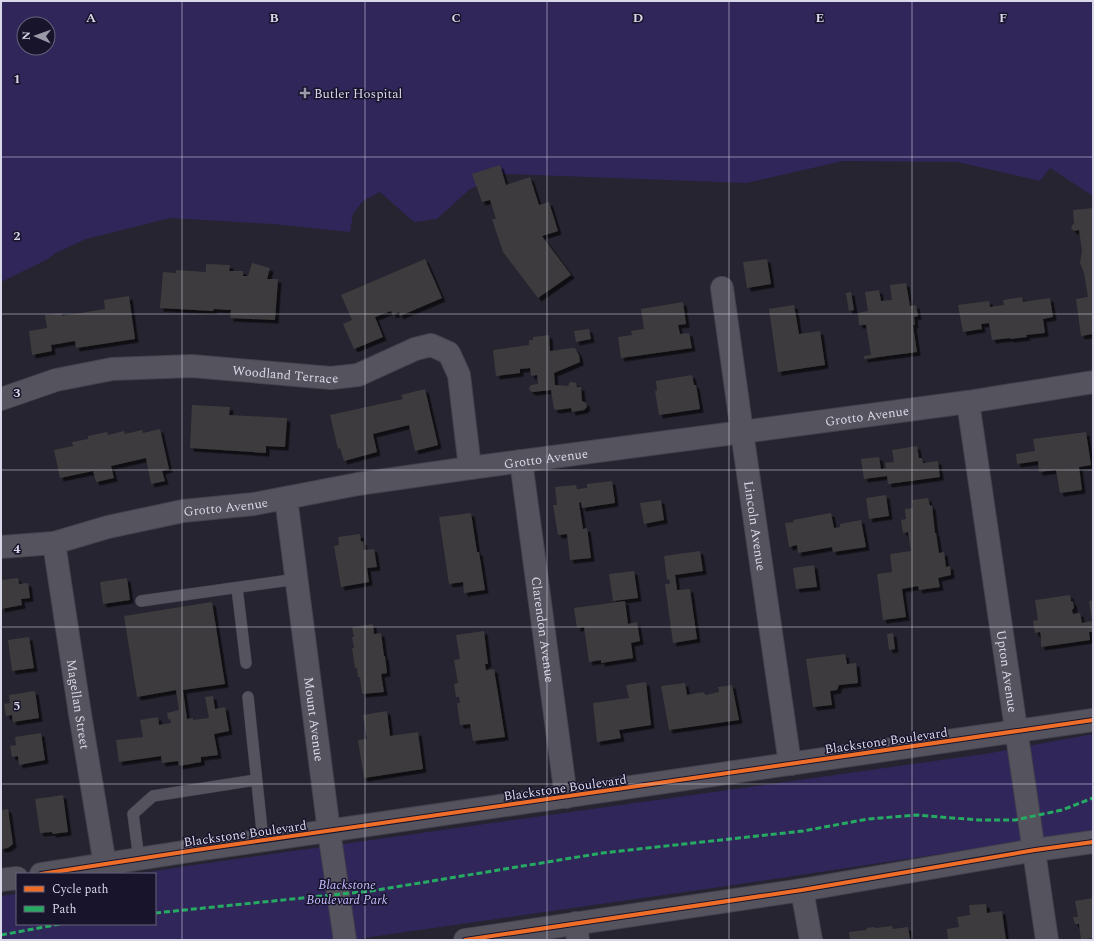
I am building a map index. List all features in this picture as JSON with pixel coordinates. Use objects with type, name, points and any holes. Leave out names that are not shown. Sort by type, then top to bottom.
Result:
[{"type":"street","name":"Lincoln Avenue","points":[[722,288],[790,764]]},
{"type":"street","name":"Woodland Terrace","points":[[1,400],[56,380],[112,369],[192,366],[331,378],[358,375],[414,349],[431,345],[449,353],[459,375],[470,468]]},
{"type":"street","name":"Grotto Avenue","points":[[1,547],[54,543],[108,527],[183,511],[254,504],[358,484],[968,402],[1093,382]]},
{"type":"street","name":"Upton Avenue","points":[[968,402],[1035,850],[1047,940]]},
{"type":"street","name":"Clarendon Avenue","points":[[521,461],[566,797]]},
{"type":"street","name":"Mount Avenue","points":[[286,498],[329,831],[345,940]]},
{"type":"street","name":"Magellan Street","points":[[54,543],[105,865]]},
{"type":"street","name":"Blackstone Boulevard","points":[[48,873],[263,840],[1093,720]]},
{"type":"street","points":[[465,940],[577,932],[802,890],[1035,850],[1093,842]]},
{"type":"street","points":[[1,880],[16,878]]},
{"type":"street","points":[[802,890],[811,940]]},
{"type":"lane","points":[[141,601],[297,579]]},
{"type":"lane","points":[[238,588],[246,663]]},
{"type":"lane","points":[[248,697],[263,840]]},
{"type":"lane","points":[[139,859],[133,814],[154,796],[256,780]]},
{"type":"green space","points":[[1,1],[1093,1],[1093,196],[1050,168],[1040,181],[958,162],[843,161],[747,183],[506,174],[470,189],[437,219],[414,222],[380,192],[363,201],[353,214],[350,232],[273,224],[170,218],[86,239],[56,253],[46,260],[1,282]]},
{"type":"green space","name":"Blackstone Boulevard Park","points":[[1093,734],[1093,831],[727,886],[350,940],[1,940],[1,896],[16,894],[16,925],[156,925],[156,873],[142,873],[991,753]]},
{"type":"building","points":[[500,165],[506,185],[530,177],[539,205],[549,202],[558,231],[542,236],[571,275],[538,298],[503,252],[492,219],[496,219],[490,200],[482,202],[472,174]]},
{"type":"building","points":[[1093,208],[1093,334],[1081,336],[1076,299],[1088,297],[1084,273],[1080,263],[1082,251],[1079,230],[1074,231],[1071,228],[1074,224],[1073,210]]},
{"type":"building","points":[[425,259],[442,298],[400,316],[399,312],[393,315],[391,311],[375,317],[383,337],[354,349],[343,324],[352,320],[341,295]]},
{"type":"building","points":[[767,259],[771,284],[747,288],[743,262]]},
{"type":"building","points":[[252,263],[270,268],[267,279],[278,279],[275,320],[230,318],[231,310],[214,309],[213,311],[160,308],[163,272],[176,273],[176,270],[206,272],[206,264],[230,265],[229,271],[243,271],[243,276],[248,276]]},
{"type":"building","points":[[906,283],[910,306],[916,305],[918,316],[914,317],[915,325],[913,325],[917,352],[864,359],[864,356],[871,355],[866,325],[859,325],[858,313],[868,311],[865,292],[879,290],[881,301],[892,300],[890,285]]},
{"type":"building","points":[[851,292],[854,310],[849,311],[846,293]]},
{"type":"building","points":[[129,296],[135,339],[76,348],[75,341],[51,345],[52,351],[32,355],[29,331],[47,328],[45,315],[62,313],[62,316],[105,309],[104,300]]},
{"type":"building","points":[[1022,297],[1023,302],[1050,298],[1053,317],[1043,319],[1045,333],[1026,335],[1027,337],[992,340],[989,323],[981,324],[982,329],[963,332],[958,305],[989,301],[990,307],[1004,305],[1003,300]]},
{"type":"building","points":[[683,302],[686,324],[678,325],[680,334],[689,333],[692,348],[621,358],[618,337],[632,335],[631,331],[644,329],[641,309]]},
{"type":"building","points":[[794,305],[799,334],[820,331],[825,365],[778,372],[769,309]]},
{"type":"building","points":[[589,329],[591,339],[576,342],[574,331]]},
{"type":"building","points":[[549,335],[550,351],[575,348],[579,355],[580,362],[554,373],[555,385],[568,386],[570,382],[573,382],[576,383],[577,387],[581,387],[582,401],[586,403],[587,407],[584,410],[572,412],[571,408],[554,409],[551,390],[530,391],[529,388],[531,385],[538,384],[537,375],[531,376],[530,368],[520,369],[520,373],[496,376],[493,350],[529,345],[529,340],[533,340],[533,337]]},
{"type":"building","points":[[692,375],[694,385],[696,385],[700,409],[659,415],[655,391],[657,391],[656,381]]},
{"type":"building","points":[[425,389],[438,445],[415,451],[409,425],[373,434],[377,452],[344,461],[340,448],[338,449],[330,415],[403,399],[401,395]]},
{"type":"building","points":[[192,405],[230,407],[229,415],[287,418],[285,447],[266,446],[266,453],[190,448]]},
{"type":"building","points":[[160,429],[169,469],[162,471],[165,481],[151,484],[146,458],[111,466],[114,478],[96,482],[93,471],[60,478],[54,450],[73,446],[72,442],[88,439],[88,436],[107,432],[108,435],[124,431],[125,434],[142,430],[143,433]]},
{"type":"building","points":[[1086,432],[1091,465],[1079,467],[1082,490],[1060,493],[1056,470],[1039,472],[1038,461],[1017,464],[1016,454],[1035,451],[1033,439]]},
{"type":"building","points":[[917,446],[919,458],[922,458],[923,463],[938,461],[940,477],[888,484],[887,476],[864,479],[861,459],[879,457],[881,469],[886,468],[885,463],[894,462],[892,450]]},
{"type":"building","points":[[612,481],[615,503],[582,508],[581,502],[579,503],[583,529],[587,528],[591,558],[570,560],[567,534],[558,535],[553,505],[557,505],[555,487],[576,485],[577,489],[587,488],[587,484]]},
{"type":"building","points":[[886,495],[889,516],[869,519],[866,498]]},
{"type":"building","points":[[928,498],[930,506],[932,505],[939,553],[944,552],[946,567],[950,566],[951,575],[938,578],[940,587],[919,590],[918,586],[902,589],[906,617],[883,620],[877,574],[892,572],[890,554],[911,551],[908,532],[903,533],[901,520],[906,519],[905,509],[913,508],[912,500]]},
{"type":"building","points":[[661,500],[664,520],[644,524],[640,503]]},
{"type":"building","points":[[471,513],[485,590],[464,593],[463,582],[449,584],[439,517]]},
{"type":"building","points":[[831,513],[834,528],[840,527],[840,524],[861,520],[866,547],[833,552],[832,547],[798,553],[797,545],[789,547],[785,523],[794,522],[793,520]]},
{"type":"building","points":[[360,534],[361,542],[363,541],[364,550],[374,549],[377,567],[367,568],[369,582],[341,587],[334,546],[339,545],[338,537]]},
{"type":"building","points":[[700,551],[703,571],[675,575],[677,590],[690,589],[697,639],[673,643],[665,584],[670,584],[669,579],[667,580],[664,556]]},
{"type":"building","points":[[814,565],[817,587],[796,589],[793,568]]},
{"type":"building","points":[[634,571],[638,598],[613,601],[609,574]]},
{"type":"building","points":[[18,578],[19,584],[28,583],[30,598],[21,599],[22,605],[1,609],[1,580]]},
{"type":"building","points":[[127,578],[130,600],[103,604],[100,582]]},
{"type":"building","points":[[1070,595],[1074,608],[1072,610],[1073,614],[1080,613],[1082,623],[1092,621],[1089,601],[1093,600],[1093,632],[1089,632],[1090,640],[1041,647],[1040,632],[1035,633],[1033,621],[1038,620],[1035,600]]},
{"type":"building","points":[[625,601],[628,624],[637,622],[640,641],[631,643],[633,658],[601,663],[601,660],[589,662],[584,627],[577,628],[574,608]]},
{"type":"building","points":[[212,602],[225,684],[183,690],[187,719],[193,718],[193,720],[209,718],[205,697],[213,696],[215,709],[225,707],[229,731],[214,734],[218,755],[201,757],[201,762],[179,766],[178,761],[162,763],[161,756],[119,762],[116,740],[143,737],[140,720],[158,717],[159,725],[171,723],[170,719],[168,719],[167,713],[179,710],[176,690],[137,697],[124,616]]},
{"type":"building","points":[[373,624],[374,634],[381,633],[387,673],[381,674],[384,692],[362,694],[360,677],[358,677],[357,668],[355,668],[352,648],[354,648],[352,637],[354,637],[352,627]]},
{"type":"building","points":[[484,631],[488,664],[485,664],[486,670],[494,669],[505,737],[473,741],[470,724],[460,725],[457,703],[460,703],[459,697],[456,697],[454,684],[458,683],[454,660],[460,659],[456,635]]},
{"type":"building","points":[[893,633],[895,649],[889,650],[887,634]]},
{"type":"building","points":[[29,637],[34,668],[12,671],[8,640]]},
{"type":"building","points":[[845,654],[847,664],[856,663],[858,683],[839,685],[837,690],[830,691],[832,705],[813,707],[806,659]]},
{"type":"building","points":[[646,682],[651,725],[619,730],[621,738],[597,742],[593,703],[629,698],[626,685]]},
{"type":"building","points":[[685,683],[687,695],[703,692],[706,695],[719,692],[718,687],[732,685],[739,720],[669,730],[661,686]]},
{"type":"building","points":[[35,691],[39,718],[13,722],[12,715],[6,716],[4,704],[10,703],[9,695]]},
{"type":"building","points":[[387,711],[390,736],[418,732],[423,769],[364,778],[358,740],[367,739],[363,715]]},
{"type":"building","points":[[41,733],[45,760],[19,765],[18,756],[12,757],[10,746],[16,745],[15,737]]},
{"type":"building","points":[[63,795],[68,832],[52,834],[52,832],[40,833],[35,799]]},
{"type":"building","points":[[8,809],[13,844],[8,848],[2,849],[1,810]]},
{"type":"building","points":[[1093,898],[1093,938],[1081,940],[1079,924],[1075,924],[1073,917],[1078,917],[1075,901]]},
{"type":"building","points":[[986,904],[987,913],[1002,911],[1006,940],[948,940],[947,929],[959,927],[957,917],[970,915],[969,905]]},
{"type":"building","points":[[892,926],[893,929],[908,927],[910,939],[850,940],[849,932],[866,930],[867,928],[873,927],[877,928]]},
{"type":"marked path","points":[[156,913],[371,891],[602,853],[803,831],[868,819],[917,815],[978,820],[1015,820],[1062,810],[1093,798]]},
{"type":"marked path","points":[[1,935],[55,925]]},
{"type":"cycle path","points":[[47,873],[196,850],[1093,720]]},
{"type":"cycle path","points":[[465,940],[802,890],[1035,850],[1093,842]]},
{"type":"place","name":"Butler Hospital","points":[[305,93]]}]
